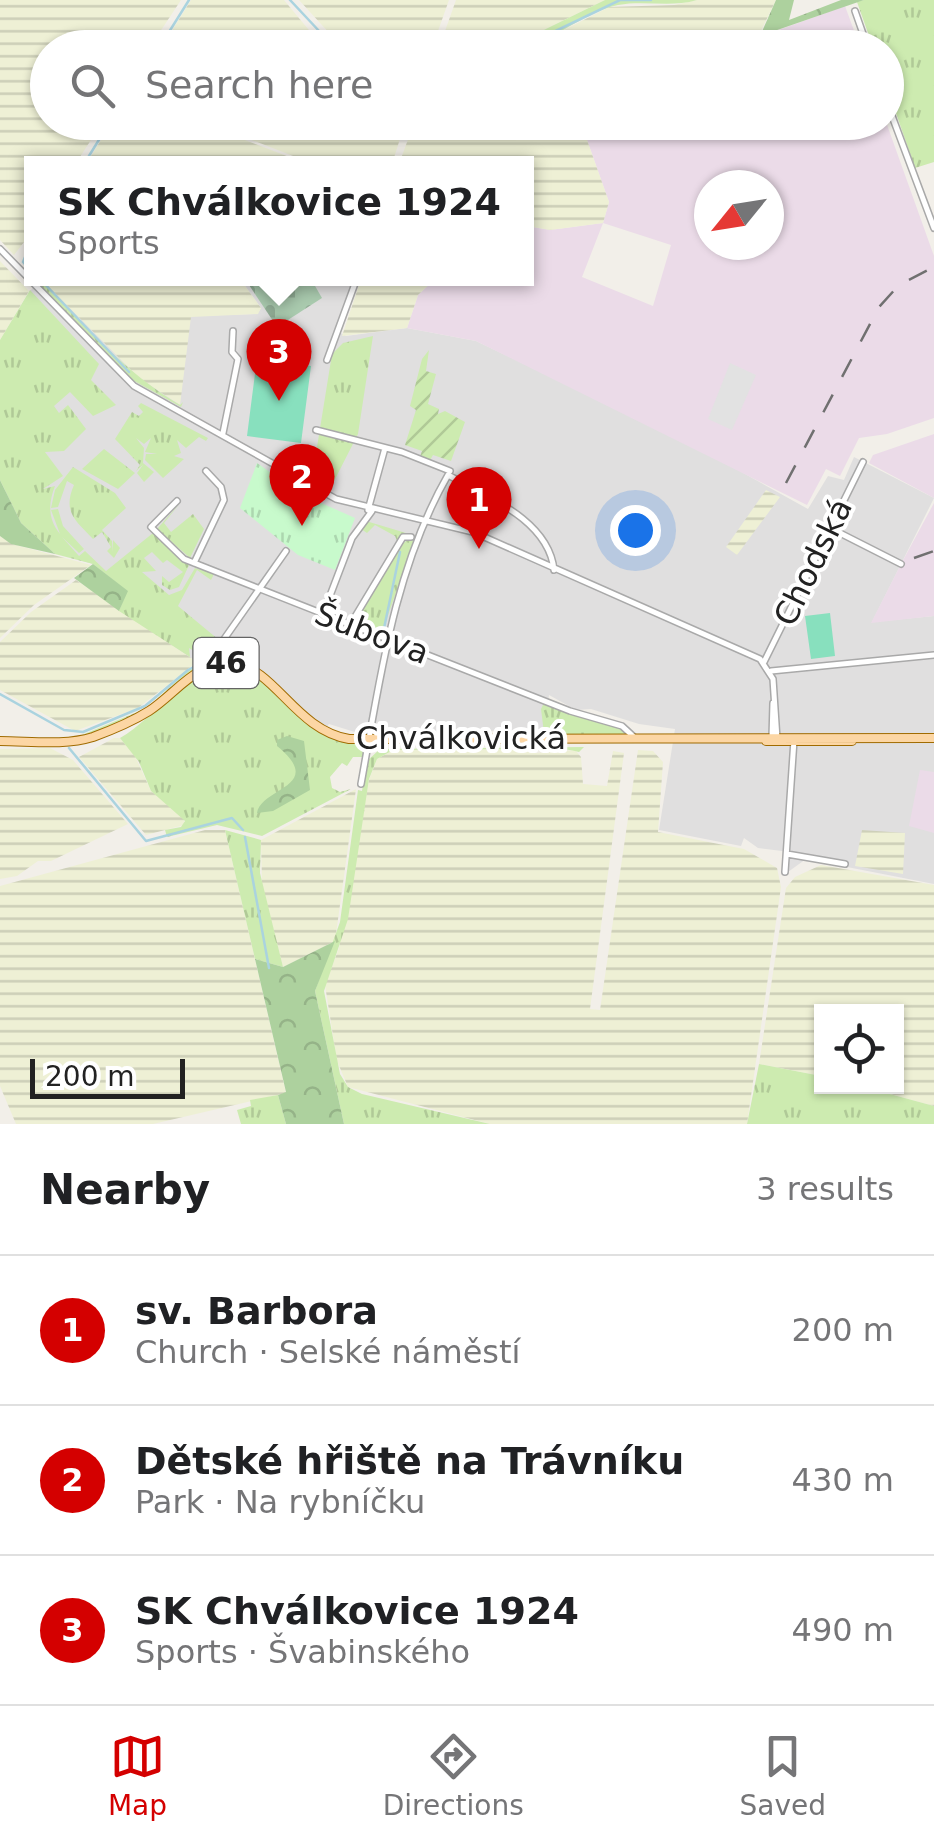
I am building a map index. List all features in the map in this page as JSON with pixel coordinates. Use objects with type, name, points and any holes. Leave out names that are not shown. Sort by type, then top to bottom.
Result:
[{"type":"main road","name":"46","points":[[0,741],[80,740],[145,714],[194,674],[216,664]]},
{"type":"main road","name":"Chválkovická","points":[[216,664],[248,668],[289,707],[340,738],[934,738]]},
{"type":"street","points":[[855,11],[862,30]]},
{"type":"street","points":[[901,140],[934,228]]},
{"type":"street","points":[[0,249],[24,274]]},
{"type":"street","points":[[35,286],[119,374],[336,499],[370,511],[473,532],[764,662],[770,671],[774,696],[775,739]]},
{"type":"street","points":[[327,360],[354,286]]},
{"type":"street","points":[[223,434],[238,359],[232,352],[233,331]]},
{"type":"street","points":[[316,430],[386,448],[449,473],[526,522],[546,546],[554,570]]},
{"type":"street","points":[[324,614],[352,538],[370,511],[386,448]]},
{"type":"street","name":"Chodská","points":[[764,662],[863,462]]},
{"type":"street","points":[[194,563],[224,500],[221,487],[206,471]]},
{"type":"street","points":[[362,784],[387,639],[449,473]]},
{"type":"street","name":"Šubova","points":[[178,501],[150,527],[172,550],[194,563],[570,711],[622,726],[636,738]]},
{"type":"street","points":[[830,528],[901,564]]},
{"type":"street","points":[[350,624],[403,537],[411,537]]},
{"type":"street","points":[[216,664],[220,645],[286,550]]},
{"type":"street","points":[[770,671],[934,656]]},
{"type":"street","points":[[785,872],[794,739]]},
{"type":"street","points":[[787,854],[845,864]]},
{"type":"shaded area","points":[[845,6],[854,30],[779,30]]},
{"type":"shaded area","points":[[587,140],[892,140],[934,256],[934,418],[887,434],[859,438],[840,476],[826,469],[807,505],[476,341],[407,328],[418,295],[428,286],[534,286],[534,227],[550,230],[603,223],[609,202]],"holes":[[[603,223],[671,245],[653,306],[582,277]]]},
{"type":"shaded area","points":[[34,286],[56,286],[191,316],[257,314],[261,308],[245,286],[358,286],[341,333],[346,336],[407,328],[476,341],[693,445],[808,509],[828,476],[844,480],[854,457],[934,498],[872,622],[934,616],[934,884],[806,859],[788,872],[790,852],[758,848],[744,838],[741,846],[659,830],[675,729],[639,724],[591,709],[576,710],[549,695],[544,730],[358,733],[329,724],[320,735],[208,676],[197,662],[119,611],[127,591],[93,564],[0,536],[30,291]]},
{"type":"shaded area","points":[[730,363],[756,375],[732,430],[708,419]]},
{"type":"shaded area","points":[[934,434],[934,498],[869,463],[873,455]]},
{"type":"shaded area","points":[[934,503],[934,616],[871,623],[901,564]]},
{"type":"shaded area","points":[[920,770],[934,772],[934,833],[909,826]]},
{"type":"green space","points":[[0,0],[181,0],[161,30],[30,30],[30,140],[91,140],[81,156],[24,156],[24,242],[14,255],[0,240]]},
{"type":"green space","points":[[191,0],[284,0],[309,30],[172,30]]},
{"type":"green space","points":[[299,0],[449,0],[438,30],[326,30]]},
{"type":"green space","points":[[456,0],[605,0],[544,30],[445,30]]},
{"type":"green space","points":[[605,0],[697,0],[618,5],[562,30],[544,30]]},
{"type":"green space","points":[[697,0],[776,0],[761,30],[564,30],[609,7],[674,5]]},
{"type":"green space","points":[[776,0],[794,0],[789,20],[841,0],[864,0],[777,30],[763,30]]},
{"type":"green space","points":[[934,0],[934,162],[915,168],[904,136],[904,30],[867,30],[857,2]]},
{"type":"green space","points":[[101,140],[245,140],[287,156],[91,156]]},
{"type":"green space","points":[[252,140],[400,140],[395,156],[293,156]]},
{"type":"green space","points":[[408,140],[587,140],[609,202],[603,223],[550,230],[534,227],[534,156],[402,156]]},
{"type":"green space","points":[[0,261],[29,291],[0,340]]},
{"type":"green space","points":[[39,286],[48,286],[123,363],[180,405],[183,402],[181,407],[127,377]]},
{"type":"green space","points":[[48,286],[245,286],[261,308],[258,314],[191,317],[180,405],[139,378]]},
{"type":"green space","points":[[250,286],[315,286],[322,298],[277,327]]},
{"type":"green space","points":[[358,286],[428,286],[418,295],[407,328],[342,336]]},
{"type":"green space","points":[[30,290],[99,364],[91,380],[116,405],[93,416],[70,392],[54,406],[59,413],[68,405],[86,429],[64,451],[45,452],[63,476],[43,489],[55,486],[50,511],[56,528],[60,534],[51,510],[58,509],[63,526],[84,549],[79,553],[62,537],[79,556],[85,551],[106,571],[153,533],[189,565],[179,587],[170,590],[162,585],[162,576],[169,582],[183,572],[167,560],[163,563],[152,552],[144,558],[156,571],[142,572],[169,595],[182,590],[195,568],[214,574],[211,580],[197,570],[178,606],[219,640],[195,672],[149,706],[203,657],[189,648],[190,657],[119,611],[127,591],[93,564],[55,554],[21,523],[0,480],[0,340]]},
{"type":"green space","points":[[373,336],[358,434],[329,491],[312,478],[332,354],[343,343]]},
{"type":"green space","points":[[429,350],[426,371],[436,374],[428,404],[439,409],[438,414],[445,411],[465,422],[451,461],[433,455],[429,462],[419,459],[422,451],[405,445],[416,410],[410,406],[422,359]]},
{"type":"green space","points":[[257,358],[311,366],[301,443],[247,436]]},
{"type":"green space","points":[[141,403],[208,438],[206,441],[199,437],[186,448],[177,440],[181,453],[174,456],[184,459],[163,478],[145,460],[146,454],[157,454],[145,452],[151,438],[144,444],[136,438],[144,448],[143,463],[154,472],[144,482],[137,473],[143,465],[136,471],[140,465],[115,439],[132,412],[139,416],[143,412],[138,406]]},
{"type":"green space","points":[[104,449],[135,473],[118,489],[82,469]]},
{"type":"green space","points":[[257,463],[301,494],[355,518],[335,570],[298,555],[240,508]]},
{"type":"green space","points":[[73,467],[115,493],[126,508],[102,530],[112,541],[113,552],[113,540],[120,548],[114,558],[107,551],[111,547],[102,532],[93,539],[73,515],[70,502],[74,485],[67,481],[58,507],[51,508],[55,490]]},
{"type":"green space","points":[[0,480],[21,523],[55,554],[11,544],[0,536]]},
{"type":"green space","points":[[766,490],[780,497],[737,555],[726,547]]},
{"type":"green space","points":[[181,502],[164,523],[171,532],[193,514],[204,529],[190,558],[157,529]]},
{"type":"green space","points":[[366,521],[416,536],[381,635],[359,625],[355,619],[402,544],[412,537],[404,533],[398,543],[395,536],[375,525],[367,533],[361,529]]},
{"type":"green space","points":[[0,536],[12,544],[91,565],[34,605],[0,638]]},
{"type":"green space","points":[[93,564],[128,591],[119,611],[74,578]]},
{"type":"green space","points":[[76,580],[197,662],[138,708],[75,731],[0,690],[0,642],[31,612]]},
{"type":"green space","points":[[830,613],[835,656],[811,659],[805,616]]},
{"type":"green space","points":[[231,667],[263,682],[318,730],[362,744],[364,757],[353,757],[347,766],[342,763],[330,777],[332,788],[340,792],[351,789],[262,836],[217,825],[167,837],[165,830],[181,827],[185,821],[151,791],[139,762],[120,738],[199,676]]},
{"type":"green space","points":[[545,701],[569,714],[626,729],[628,734],[528,736],[544,733],[541,709]]},
{"type":"green space","points":[[143,710],[115,724],[77,737]]},
{"type":"green space","points":[[287,736],[304,741],[310,790],[273,811],[257,813],[261,804],[294,778],[296,770],[291,760],[277,746],[277,740]]},
{"type":"green space","points":[[120,738],[135,756],[151,791],[184,818],[184,825],[146,835],[79,757]]},
{"type":"green space","points":[[584,747],[579,752],[393,750],[377,759],[369,779],[348,919],[324,991],[340,1074],[348,1087],[362,1094],[490,1124],[344,1124],[315,991],[340,922],[358,790],[362,791],[367,761],[380,749]]},
{"type":"green space","points":[[50,748],[73,760],[128,824],[51,861],[38,861],[17,876],[0,879],[0,749]]},
{"type":"green space","points":[[516,749],[536,753],[575,750],[581,757],[583,784],[607,786],[613,751],[624,753],[590,1009],[600,1010],[638,750],[653,751],[663,762],[658,832],[744,849],[777,868],[781,887],[747,1124],[490,1124],[348,1087],[337,1061],[325,985],[339,948],[369,780],[377,759],[393,750]]},
{"type":"green space","points":[[356,789],[335,941],[283,967],[262,884],[261,840]]},
{"type":"green space","points":[[205,830],[225,830],[286,1093],[153,1124],[16,1124],[0,1086],[0,886]]},
{"type":"green space","points":[[225,830],[261,840],[260,873],[283,967],[255,959]]},
{"type":"green space","points":[[862,830],[905,833],[903,874],[855,866]]},
{"type":"green space","points":[[821,865],[934,885],[934,1106],[890,1094],[904,1094],[904,1004],[814,1004],[814,1075],[759,1064],[786,888],[795,877]]},
{"type":"green space","points":[[335,941],[315,991],[344,1124],[286,1124],[278,1095],[286,1092],[255,959],[283,967]]},
{"type":"green space","points":[[759,1064],[814,1075],[814,1094],[890,1094],[934,1106],[934,1124],[747,1124]]},
{"type":"green space","points":[[278,1095],[286,1124],[241,1124],[237,1110],[251,1106],[250,1100]]},
{"type":"waterway","points":[[170,30],[189,0]]},
{"type":"waterway","points":[[290,0],[318,30]]},
{"type":"waterway","points":[[558,30],[620,0],[651,0]]},
{"type":"waterway","points":[[89,156],[99,140]]},
{"type":"waterway","points":[[24,260],[24,263]]},
{"type":"waterway","points":[[47,286],[129,372]]},
{"type":"waterway","points":[[383,633],[400,552]]},
{"type":"waterway","points":[[0,694],[64,730],[83,732],[145,706],[188,670],[211,658]]},
{"type":"waterway","points":[[69,748],[146,841],[232,818],[243,830]]},
{"type":"waterway","points":[[245,837],[269,968]]},
{"type":"railway","points":[[786,483],[879,307],[899,285],[934,267]]},
{"type":"railway","points":[[914,558],[934,551]]},
{"type":"place","name":"SK Chválkovice 1924","points":[[279,401]]},
{"type":"place","name":"Dětské hřiště na Trávníku","points":[[302,526]]},
{"type":"place","name":"sv. Barbora","points":[[479,549]]}]
